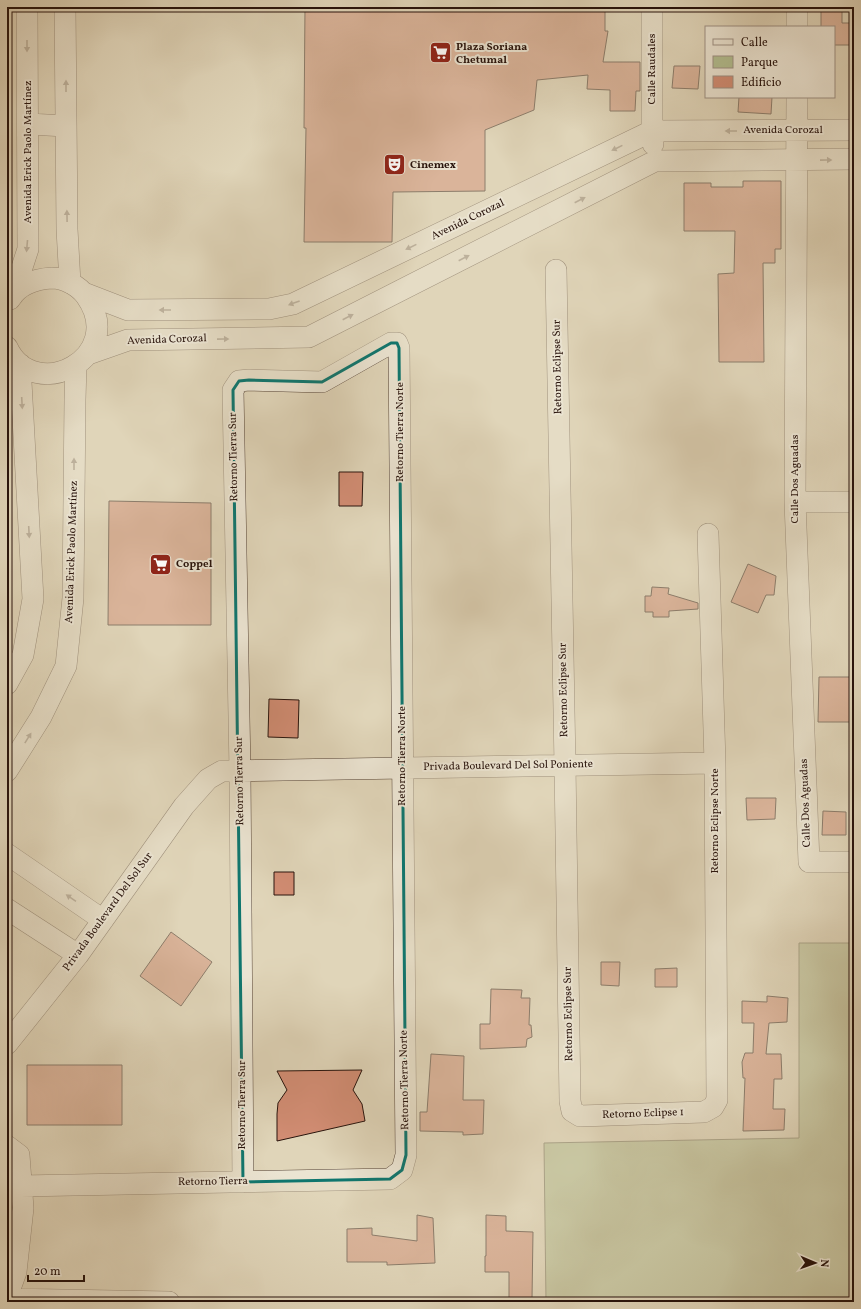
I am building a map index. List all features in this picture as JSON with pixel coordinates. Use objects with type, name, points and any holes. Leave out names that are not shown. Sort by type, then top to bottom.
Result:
[{"type":"street","name":"Avenida Erick Paolo Martínez","points":[[10,300],[28,249],[27,7]]},
{"type":"street","points":[[66,7],[67,229],[77,288],[92,304],[96,316],[97,329],[94,343],[82,360]]},
{"type":"street","name":"Calle Raudales","points":[[652,7],[652,131],[655,161]]},
{"type":"street","points":[[797,7],[797,26]]},
{"type":"street","name":"Calle Dos Aguadas","points":[[797,98],[798,160],[795,502],[809,862],[854,862]]},
{"type":"street","points":[[28,124],[66,126]]},
{"type":"street","name":"Avenida Corozal","points":[[10,300],[25,284],[40,279],[55,278],[128,310],[269,309],[293,304],[652,131],[854,130]]},
{"type":"street","name":"Avenida Corozal","points":[[11,354],[33,371],[48,374],[63,372],[82,360],[128,340],[309,337],[655,161],[854,159]]},
{"type":"street","name":"Retorno Eclipse Sur","points":[[556,270],[570,1101],[572,1111]]},
{"type":"street","name":"Retorno Tierra Sur","points":[[243,1182],[240,771],[233,390],[239,381],[249,380],[322,382],[391,343],[397,343]]},
{"type":"street","name":"Retorno Tierra Norte","points":[[397,343],[400,356],[406,1155],[402,1170]]},
{"type":"street","points":[[7,684],[23,655],[33,599],[11,354]]},
{"type":"street","name":"Avenida Erick Paolo Martínez","points":[[7,771],[41,717],[66,666],[73,598],[75,400],[82,360]]},
{"type":"street","points":[[795,502],[854,502]]},
{"type":"street","name":"Retorno Eclipse Norte","points":[[708,534],[715,762],[716,1100],[714,1107]]},
{"type":"street","name":"Privada Boulevard Del Sol Poniente","points":[[208,779],[222,771],[715,762]]},
{"type":"street","name":"Privada Boulevard Del Sol Sur","points":[[7,1044],[78,955],[184,806],[208,779]]},
{"type":"street","points":[[7,854],[104,920]]},
{"type":"street","points":[[7,909],[78,955]]},
{"type":"street","name":"Retorno Eclipse 1","points":[[572,1111],[580,1116],[587,1116],[704,1112],[714,1107]]},
{"type":"street","points":[[7,1146],[19,1155],[23,1208],[16,1272],[7,1298],[169,1302]]},
{"type":"street","name":"Retorno Tierra","points":[[21,1186],[390,1179],[402,1170]]},
{"type":"highlighted area","points":[[391,343],[397,343],[399,348],[406,1155],[402,1170],[390,1179],[243,1182],[233,390],[239,381],[249,380],[322,382]]},
{"type":"green space","points":[[799,943],[854,943],[854,1302],[546,1302],[544,1143],[799,1138]]},
{"type":"building","name":"Plaza Soriana Chetumal","points":[[305,7],[605,7],[605,31],[608,31],[603,62],[640,62],[640,91],[636,91],[635,111],[610,111],[610,90],[587,89],[588,75],[537,80],[534,110],[485,130],[485,191],[393,192],[392,242],[304,242],[306,128],[304,128]]},
{"type":"building","points":[[821,7],[842,7],[842,23],[854,23],[854,45],[835,45],[835,26],[821,26]]},
{"type":"building","points":[[674,66],[700,66],[698,89],[672,88]]},
{"type":"building","points":[[739,98],[772,98],[771,114],[738,112]]},
{"type":"building","points":[[743,181],[781,181],[781,249],[775,249],[775,263],[763,263],[764,362],[719,362],[718,274],[734,273],[735,231],[684,231],[684,183],[711,183],[711,187],[743,187]]},
{"type":"building","points":[[339,472],[363,472],[362,506],[339,506]]},
{"type":"building","name":"Coppel","points":[[109,501],[211,503],[211,625],[108,625]]},
{"type":"building","points":[[748,564],[776,576],[774,595],[766,595],[758,613],[731,602]]},
{"type":"building","points":[[652,587],[669,588],[668,594],[698,603],[698,609],[669,611],[669,617],[653,617],[653,612],[645,612],[645,596],[651,596]]},
{"type":"building","points":[[819,677],[854,677],[854,722],[818,722]]},
{"type":"building","points":[[269,699],[299,700],[298,738],[268,737]]},
{"type":"building","points":[[746,798],[776,798],[775,819],[747,820]]},
{"type":"building","points":[[823,811],[846,812],[846,835],[822,835]]},
{"type":"building","points":[[274,872],[294,872],[294,895],[274,895]]},
{"type":"building","points":[[171,932],[212,962],[181,1006],[140,976]]},
{"type":"building","points":[[601,962],[620,962],[619,986],[601,985]]},
{"type":"building","points":[[677,968],[677,987],[655,987],[655,969]]},
{"type":"building","points":[[491,989],[522,990],[521,998],[530,998],[529,1025],[531,1025],[532,1037],[527,1039],[526,1047],[480,1049],[480,1024],[490,1024]]},
{"type":"building","points":[[767,996],[788,998],[787,1022],[769,1023],[766,1054],[781,1054],[782,1079],[774,1079],[773,1109],[785,1109],[784,1130],[743,1131],[745,1078],[743,1078],[742,1062],[745,1053],[753,1053],[754,1023],[742,1023],[742,1001],[767,1002]]},
{"type":"building","points":[[431,1054],[464,1056],[463,1100],[484,1100],[483,1134],[463,1135],[463,1132],[420,1131],[420,1112],[427,1112]]},
{"type":"building","points":[[27,1065],[122,1065],[122,1125],[27,1125]]},
{"type":"building","points":[[362,1070],[353,1090],[362,1104],[365,1121],[277,1141],[278,1103],[287,1090],[277,1071]]},
{"type":"building","points":[[417,1215],[433,1218],[435,1263],[387,1265],[387,1262],[347,1262],[347,1229],[372,1228],[372,1235],[417,1241]]},
{"type":"building","points":[[486,1215],[506,1216],[506,1231],[533,1232],[532,1299],[509,1300],[509,1272],[485,1272]]},
{"type":"place","name":"Plaza Soriana Chetumal","points":[[440,53]]},
{"type":"place","name":"Cinemex","points":[[395,165]]},
{"type":"place","name":"Coppel","points":[[160,564]]}]
